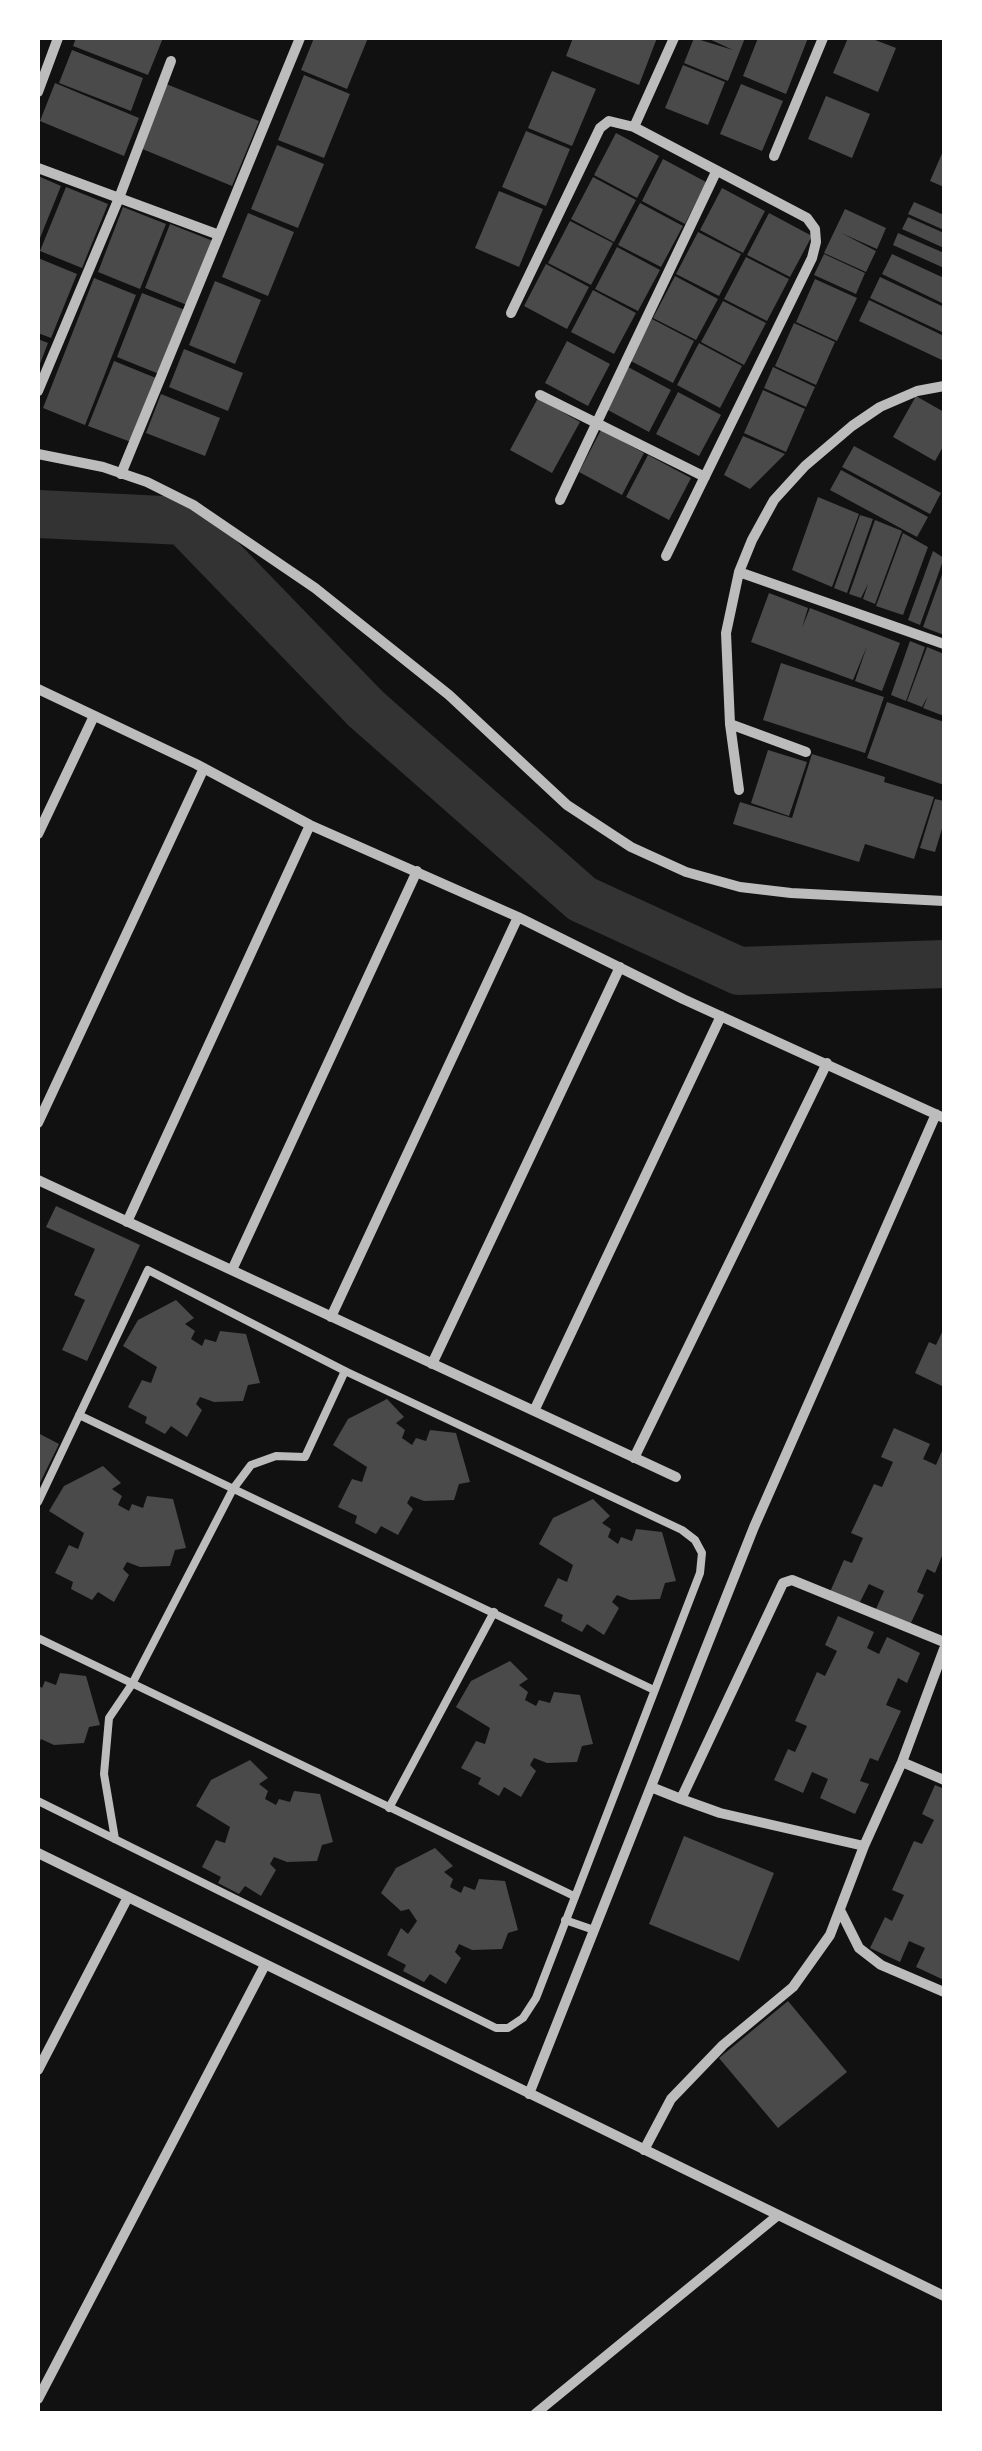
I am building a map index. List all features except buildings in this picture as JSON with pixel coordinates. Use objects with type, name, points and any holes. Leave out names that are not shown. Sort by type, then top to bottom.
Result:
[{"type":"street","points":[[38,92],[58,38]]},
{"type":"street","points":[[122,474],[300,38]]},
{"type":"street","points":[[634,128],[674,38]]},
{"type":"street","points":[[774,156],[823,38]]},
{"type":"street","points":[[38,391],[119,198],[171,60]]},
{"type":"street","points":[[510,314],[600,128],[609,121],[634,128],[807,218],[815,228],[812,258],[666,556]]},
{"type":"street","points":[[38,168],[219,235]]},
{"type":"street","points":[[560,500],[716,172]]},
{"type":"street","points":[[739,790],[730,724],[726,633],[738,572],[774,500],[805,466],[880,407],[944,386]]},
{"type":"street","points":[[540,395],[705,477]]},
{"type":"street","points":[[38,454],[122,474],[193,505],[315,588],[449,695],[567,805],[632,847],[686,872],[740,887],[944,901]]},
{"type":"street","points":[[738,572],[944,644]]},
{"type":"street","points":[[38,689],[204,768],[310,824],[518,917],[940,1116],[754,1527],[529,2094]]},
{"type":"street","points":[[38,834],[94,716]]},
{"type":"street","points":[[730,724],[806,752]]},
{"type":"street","points":[[38,1123],[204,768]]},
{"type":"street","points":[[127,1222],[310,824]]},
{"type":"street","points":[[232,1270],[417,872]]},
{"type":"street","points":[[331,1317],[518,917]]},
{"type":"street","points":[[432,1364],[620,967]]},
{"type":"street","points":[[534,1411],[722,1016]]},
{"type":"street","points":[[634,1458],[827,1064]]},
{"type":"street","points":[[38,1180],[676,1477]]},
{"type":"street","points":[[644,2150],[672,2099],[723,2045],[793,1987],[830,1934],[902,1762],[944,1645],[792,1580],[783,1582],[682,1799]]},
{"type":"street","points":[[902,1762],[944,1780]]},
{"type":"street","points":[[651,1787],[720,1812],[864,1846]]},
{"type":"street","points":[[38,1853],[944,2296]]},
{"type":"street","points":[[38,2070],[128,1897]]},
{"type":"street","points":[[841,1912],[858,1948],[881,1966],[944,1992]]},
{"type":"street","points":[[38,2399],[265,1965]]},
{"type":"street","points":[[535,2414],[776,2216]]},
{"type":"lane","points":[[38,1502],[148,1270],[345,1371],[682,1530],[695,1540],[702,1553],[700,1572],[536,1998],[524,2018],[508,2028],[496,2028],[38,1801]]},
{"type":"lane","points":[[115,1839],[104,1774],[108,1718],[132,1684],[234,1489],[251,1465],[276,1456],[305,1457],[345,1371]]},
{"type":"lane","points":[[79,1415],[654,1690]]},
{"type":"lane","points":[[389,1808],[494,1612]]},
{"type":"lane","points":[[38,1638],[574,1896]]},
{"type":"lane","points":[[565,1920],[594,1930]]},
{"type":"waterway","points":[[38,514],[184,521],[366,709],[582,899],[739,971],[944,964]]}]
